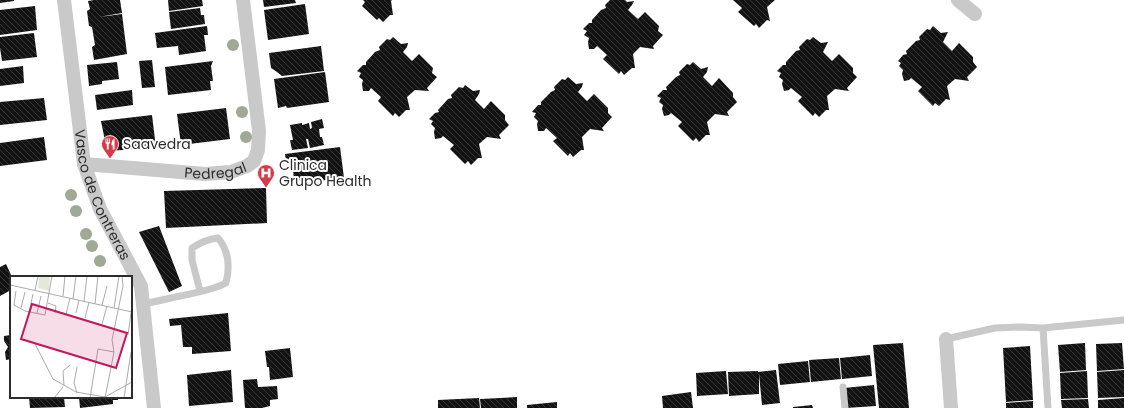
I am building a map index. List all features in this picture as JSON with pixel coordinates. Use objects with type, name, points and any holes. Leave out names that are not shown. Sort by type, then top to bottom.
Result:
[{"type":"street","name":"Vasco de Contreras","points":[[64,0],[84,164],[100,209],[141,286],[154,408]]},
{"type":"street","name":"Pedregal","points":[[84,164],[205,174],[231,172],[247,166],[254,161],[258,150],[259,131],[243,0]]},
{"type":"street","points":[[958,0],[974,14]]},
{"type":"street","points":[[946,339],[951,408]]},
{"type":"lane","points":[[143,304],[200,292],[216,288],[226,283],[229,274],[228,258],[223,244],[218,238],[210,239],[192,248],[192,260],[200,292]]},
{"type":"lane","points":[[946,339],[994,328],[1043,328],[1124,320]]},
{"type":"lane","points":[[1043,328],[1048,408]]},
{"type":"lane","points":[[843,387],[845,408]]},
{"type":"building","points":[[0,0],[14,0],[14,1],[0,3]]},
{"type":"building","points":[[120,0],[122,13],[99,17],[122,14],[127,54],[94,60],[92,47],[95,45],[92,27],[89,26],[87,11],[90,9],[88,1]]},
{"type":"building","points":[[168,0],[202,0],[203,6],[169,11]]},
{"type":"building","points":[[263,0],[295,0],[296,3],[264,7]]},
{"type":"building","points":[[363,0],[392,0],[393,15],[390,15],[383,22],[379,18],[377,20],[362,6],[365,2]]},
{"type":"building","points":[[610,0],[625,0],[627,2],[634,1],[628,10],[638,19],[645,12],[659,26],[658,31],[663,35],[653,46],[654,49],[640,47],[633,54],[635,68],[632,68],[624,75],[621,71],[619,74],[603,59],[607,55],[597,46],[594,49],[589,49],[589,38],[584,35],[587,31],[583,29],[589,23],[592,23],[592,20],[601,10],[606,8],[605,5]]},
{"type":"building","points":[[733,0],[775,0],[767,7],[770,21],[767,20],[759,28],[756,24],[754,26],[738,12],[742,8]]},
{"type":"building","points":[[305,4],[309,34],[268,40],[264,10]]},
{"type":"building","points":[[35,6],[37,30],[0,35],[0,10]]},
{"type":"building","points":[[200,8],[201,15],[204,15],[205,24],[171,29],[169,12]]},
{"type":"building","points":[[207,26],[208,35],[204,35],[206,51],[179,55],[178,46],[157,48],[155,33]]},
{"type":"building","points":[[933,26],[941,33],[948,32],[943,42],[952,51],[959,43],[973,57],[973,62],[977,67],[967,77],[969,81],[955,79],[947,86],[950,100],[946,99],[939,106],[935,103],[933,106],[918,91],[922,87],[911,78],[904,81],[902,74],[903,70],[899,66],[901,63],[898,61],[903,55],[907,54],[906,51],[916,41],[920,40],[919,37],[927,29],[930,30]]},
{"type":"building","points":[[34,33],[37,57],[2,61],[0,37]]},
{"type":"building","points":[[393,37],[401,44],[408,43],[403,52],[412,61],[419,54],[433,68],[432,73],[437,77],[427,88],[429,91],[415,90],[407,97],[410,110],[406,110],[399,117],[395,113],[393,116],[378,101],[381,97],[371,88],[369,91],[363,91],[363,80],[359,77],[361,73],[357,71],[363,65],[366,65],[366,62],[375,52],[380,50],[379,47],[387,39],[390,40]]},
{"type":"building","points":[[813,37],[821,43],[828,42],[823,52],[832,61],[839,54],[853,68],[853,73],[857,77],[847,88],[849,91],[835,89],[827,96],[829,110],[826,110],[819,117],[815,113],[813,116],[798,101],[802,97],[791,88],[784,91],[782,84],[783,80],[779,77],[781,73],[777,71],[783,65],[786,65],[786,62],[796,51],[800,50],[799,47],[807,39],[810,40]]},
{"type":"building","points":[[321,46],[324,71],[282,76],[271,68],[269,53]]},
{"type":"building","points":[[152,60],[155,87],[142,88],[139,61]]},
{"type":"building","points":[[213,61],[211,66],[213,81],[210,81],[211,90],[168,95],[165,67]]},
{"type":"building","points":[[117,62],[119,79],[102,81],[102,84],[89,86],[87,65]]},
{"type":"building","points":[[693,62],[701,69],[708,67],[707,72],[703,77],[712,86],[719,78],[733,93],[733,97],[737,102],[727,112],[729,116],[715,114],[707,122],[710,135],[706,135],[699,142],[696,138],[693,141],[678,126],[682,122],[671,113],[664,116],[662,109],[663,105],[659,102],[661,98],[657,96],[663,90],[667,90],[666,87],[680,75],[679,72],[687,64],[690,65]]},
{"type":"building","points":[[23,66],[24,83],[0,86],[0,69]]},
{"type":"building","points":[[325,72],[329,102],[278,108],[274,79]]},
{"type":"building","points":[[568,77],[576,84],[583,83],[578,92],[587,101],[594,94],[608,108],[608,113],[612,117],[602,128],[604,131],[590,129],[582,137],[584,150],[581,150],[573,157],[570,153],[568,156],[553,141],[557,138],[546,128],[544,131],[538,131],[538,121],[534,117],[536,113],[532,112],[538,105],[541,105],[541,102],[551,92],[555,90],[554,87],[562,79],[565,80]]},
{"type":"building","points":[[465,85],[473,91],[480,90],[475,100],[484,109],[491,101],[505,115],[505,120],[509,125],[499,135],[501,139],[487,137],[479,144],[482,158],[478,158],[471,165],[468,161],[465,164],[450,149],[454,145],[443,136],[435,139],[435,128],[431,124],[433,121],[429,119],[435,113],[439,112],[438,110],[448,99],[452,98],[451,95],[459,87],[463,88]]},
{"type":"building","points":[[132,90],[133,105],[97,110],[95,95]]},
{"type":"building","points":[[44,98],[47,120],[0,125],[0,102]]},
{"type":"building","points":[[226,108],[230,139],[181,145],[177,114]]},
{"type":"building","points":[[152,115],[156,148],[107,151],[101,121]]},
{"type":"building","points":[[322,119],[324,128],[319,129],[320,137],[322,137],[324,145],[310,148],[308,139],[306,139],[308,148],[292,150],[290,140],[293,140],[290,125],[302,123],[302,125],[309,123],[310,129],[312,128],[311,122]]},
{"type":"building","points":[[44,137],[47,160],[0,166],[0,143]]},
{"type":"building","points":[[340,147],[344,178],[310,182],[310,179],[294,181],[293,169],[287,166],[285,154]]},
{"type":"building","points":[[266,188],[267,223],[166,228],[164,191]]},
{"type":"building","points":[[159,226],[182,286],[169,292],[139,232]]},
{"type":"building","points":[[6,264],[12,276],[10,276],[10,291],[0,296],[0,267]]},
{"type":"building","points":[[228,313],[231,351],[192,354],[192,347],[183,347],[181,325],[170,326],[169,319]]},
{"type":"building","points":[[10,335],[10,359],[6,360],[5,352],[8,347],[4,341],[4,336]]},
{"type":"building","points":[[903,343],[909,408],[879,408],[873,345]]},
{"type":"building","points":[[1085,343],[1086,370],[1060,372],[1058,345]]},
{"type":"building","points":[[1122,343],[1124,369],[1097,371],[1096,344]]},
{"type":"building","points":[[1030,346],[1033,400],[1006,402],[1003,348]]},
{"type":"building","points":[[290,348],[293,377],[270,380],[269,367],[267,367],[265,351]]},
{"type":"building","points":[[870,355],[872,376],[842,379],[840,358]]},
{"type":"building","points":[[839,358],[841,379],[811,382],[809,360]]},
{"type":"building","points":[[808,361],[810,382],[780,385],[778,364]]},
{"type":"building","points":[[231,370],[233,402],[189,406],[187,375]]},
{"type":"building","points":[[776,370],[780,403],[762,405],[759,374],[759,394],[729,396],[728,372],[758,372]]},
{"type":"building","points":[[1124,370],[1124,397],[1098,398],[1097,372]]},
{"type":"building","points":[[726,371],[728,394],[697,396],[696,373]]},
{"type":"building","points":[[1087,371],[1088,398],[1061,399],[1060,373]]},
{"type":"building","points":[[257,379],[258,387],[277,386],[278,399],[270,400],[270,406],[262,408],[245,408],[243,380]]},
{"type":"building","points":[[874,385],[876,406],[846,408],[844,388]]},
{"type":"building","points":[[691,392],[693,408],[663,408],[662,396]]},
{"type":"building","points":[[517,397],[517,408],[481,408],[480,399]]},
{"type":"building","points":[[29,398],[64,398],[65,407],[30,408]]},
{"type":"building","points":[[79,398],[118,398],[118,400],[113,400],[113,404],[80,408]]},
{"type":"building","points":[[479,398],[480,408],[438,408],[438,400]]},
{"type":"building","points":[[1124,398],[1124,408],[1098,408],[1098,400]]},
{"type":"building","points":[[1088,399],[1089,408],[1062,408],[1061,400]]},
{"type":"building","points":[[1033,401],[1033,408],[1006,408],[1006,403]]},
{"type":"building","points":[[557,402],[557,408],[527,408],[527,405]]},
{"type":"building","points":[[812,405],[813,408],[793,408],[793,407]]},
{"type":"place","name":"Saavedra","points":[[110,159]]},
{"type":"place","name":"Clinica Grupo Health","points":[[266,188]]}]
